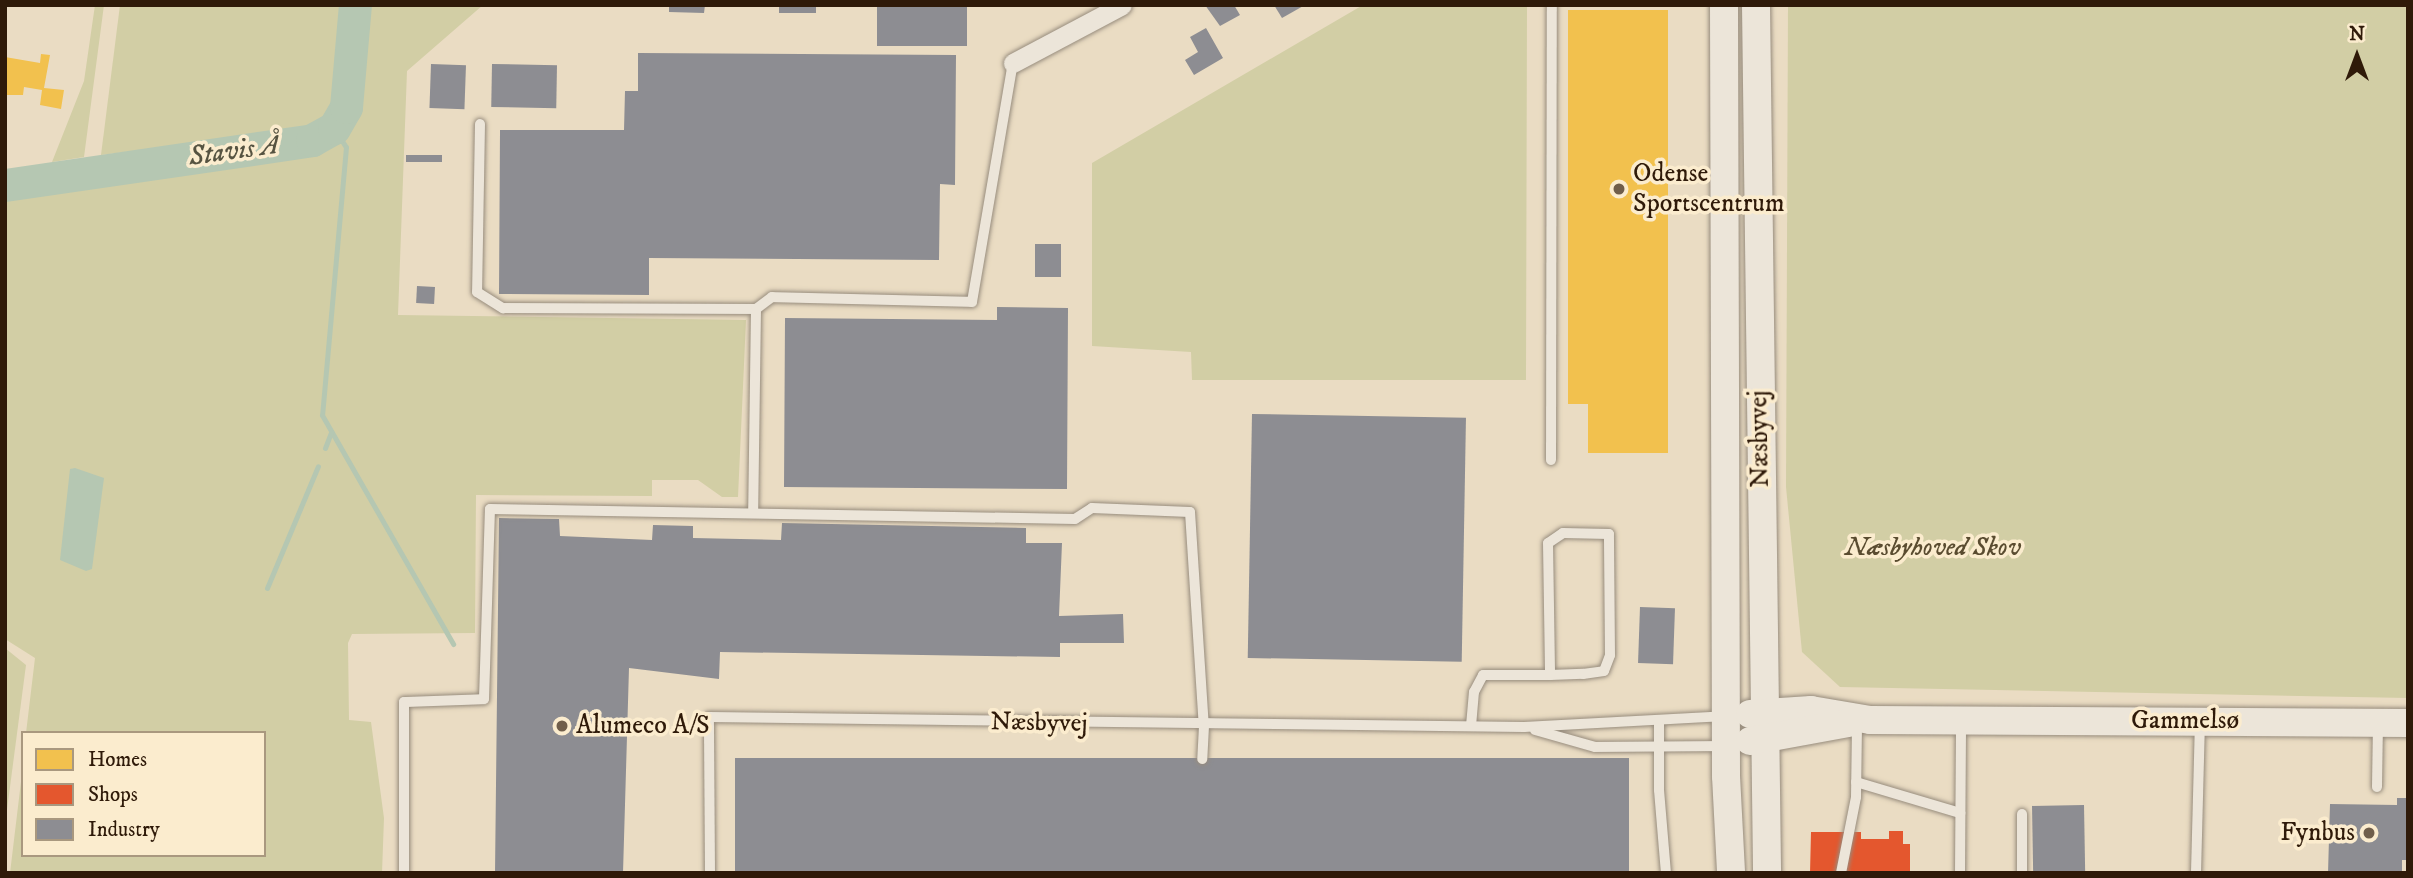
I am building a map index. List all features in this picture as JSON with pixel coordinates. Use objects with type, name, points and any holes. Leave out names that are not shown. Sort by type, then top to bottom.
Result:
[{"type":"street","points":[[1013,63],[1092,13],[1122,5]]},
{"type":"street","name":"Næsbyvej","points":[[1724,5],[1726,494],[1745,728],[1767,873]]},
{"type":"street","name":"Næsbyvej","points":[[1731,873],[1745,728],[1756,5]]},
{"type":"street","name":"Gammelsø","points":[[1745,728],[1840,726],[1857,720],[2408,723]]},
{"type":"street","points":[[1745,728],[1754,873]]},
{"type":"lane","points":[[1551,460],[1552,5]]},
{"type":"lane","points":[[480,124],[477,292],[503,308],[756,309],[772,297],[972,302],[1013,63]]},
{"type":"lane","points":[[753,512],[756,309]]},
{"type":"lane","points":[[404,873],[404,702],[484,699],[490,509],[1075,519],[1092,508],[1190,512],[1204,726],[1202,759]]},
{"type":"lane","points":[[1471,726],[1474,692],[1483,675],[1550,674],[1604,671],[1610,655],[1609,534],[1563,533],[1548,543],[1550,674]]},
{"type":"lane","name":"Næsbyvej","points":[[710,873],[709,717],[1204,726],[1524,727],[1659,721],[1745,728]]},
{"type":"lane","points":[[1841,873],[1856,782],[1857,720]]},
{"type":"lane","points":[[1659,721],[1666,873]]},
{"type":"lane","points":[[1960,873],[1961,721]]},
{"type":"lane","points":[[2196,873],[2200,721]]},
{"type":"lane","points":[[2377,788],[2378,722]]},
{"type":"lane","name":"Næsbyvej","points":[[1524,727],[1595,747],[1659,746],[1745,728]]},
{"type":"lane","points":[[1856,782],[1960,813]]},
{"type":"lane","points":[[2022,814],[2022,873]]},
{"type":"green space","points":[[95,5],[104,5],[84,157],[52,162],[84,81]]},
{"type":"green space","points":[[120,5],[341,5],[336,105],[321,125],[310,129],[101,155]]},
{"type":"green space","points":[[366,5],[483,5],[407,71],[398,315],[746,320],[738,497],[722,497],[698,480],[652,480],[652,496],[476,495],[475,633],[352,634],[348,643],[349,720],[371,722],[384,818],[382,873],[10,873],[21,782],[21,857],[266,857],[266,731],[26,731],[35,658],[5,639],[5,199],[336,143],[350,133]]},
{"type":"green space","points":[[1363,5],[1527,5],[1526,380],[1192,380],[1191,352],[1092,346],[1092,163]]},
{"type":"green space","name":"Næsbyhoved Skov","points":[[1788,5],[2408,5],[2408,698],[1840,687],[1802,652],[1786,487]]},
{"type":"green space","points":[[5,648],[26,665],[5,825]]},
{"type":"shaded area","points":[[75,468],[104,478],[92,569],[86,571],[60,560],[70,469]]},
{"type":"building: Homes","points":[[1568,10],[1668,10],[1668,453],[1588,453],[1588,404],[1568,404]]},
{"type":"building: Homes","points":[[41,54],[50,55],[44,88],[64,90],[61,109],[40,105],[42,90],[24,87],[23,95],[5,95],[5,57],[40,63]]},
{"type":"building: Shops","points":[[1889,831],[1903,831],[1903,844],[1910,844],[1910,873],[1810,873],[1811,832],[1861,832],[1861,839],[1889,839]]},
{"type":"building: Industry","points":[[669,5],[705,5],[704,13],[669,12]]},
{"type":"building: Industry","points":[[779,5],[816,5],[816,13],[779,13]]},
{"type":"building: Industry","points":[[877,5],[967,5],[967,46],[877,46]]},
{"type":"building: Industry","points":[[1205,5],[1234,5],[1240,15],[1220,26]]},
{"type":"building: Industry","points":[[1274,5],[1305,5],[1282,18]]},
{"type":"building: Industry","points":[[1206,28],[1223,58],[1194,75],[1185,60],[1198,52],[1190,37]]},
{"type":"building: Industry","points":[[638,53],[956,55],[955,185],[940,184],[939,260],[649,258],[649,295],[499,294],[500,130],[624,130],[625,91],[638,91]]},
{"type":"building: Industry","points":[[431,64],[466,65],[464,109],[429,108]]},
{"type":"building: Industry","points":[[492,64],[557,65],[556,108],[491,107]]},
{"type":"building: Industry","points":[[406,155],[442,155],[442,162],[406,162]]},
{"type":"building: Industry","points":[[1035,244],[1061,244],[1061,277],[1035,277]]},
{"type":"building: Industry","points":[[417,286],[435,287],[434,304],[416,303]]},
{"type":"building: Industry","points":[[997,307],[1068,308],[1067,489],[784,487],[785,318],[997,320]]},
{"type":"building: Industry","points":[[1252,414],[1466,418],[1462,662],[1248,658]]},
{"type":"building: Industry","name":"Alumeco A/S","points":[[499,518],[559,519],[560,536],[652,540],[653,525],[693,526],[693,538],[781,540],[782,523],[1026,528],[1026,543],[1062,543],[1059,616],[1123,614],[1124,643],[1060,643],[1060,657],[720,652],[719,679],[629,668],[623,873],[495,873]]},
{"type":"building: Industry","points":[[1640,607],[1675,608],[1673,664],[1638,663]]},
{"type":"building: Industry","points":[[735,758],[1629,758],[1629,873],[735,873]]},
{"type":"building: Industry","name":"Fynbus","points":[[2397,798],[2408,798],[2408,860],[2402,860],[2402,873],[2328,873],[2330,804],[2397,805]]},
{"type":"building: Industry","points":[[2084,805],[2085,873],[2033,873],[2032,806]]},
{"type":"waterway","name":"Stavis Å","points":[[5,185],[312,140],[334,128],[346,107],[355,5]]},
{"type":"waterway","points":[[334,128],[346,147],[322,415],[453,644]]},
{"type":"waterway","points":[[325,448],[331,432]]},
{"type":"waterway","points":[[267,588],[318,466]]},
{"type":"place","name":"Odense Sportscentrum","points":[[1619,189]]},
{"type":"place","name":"Alumeco A/S","points":[[562,726]]},
{"type":"place","name":"Fynbus","points":[[2369,833]]}]
